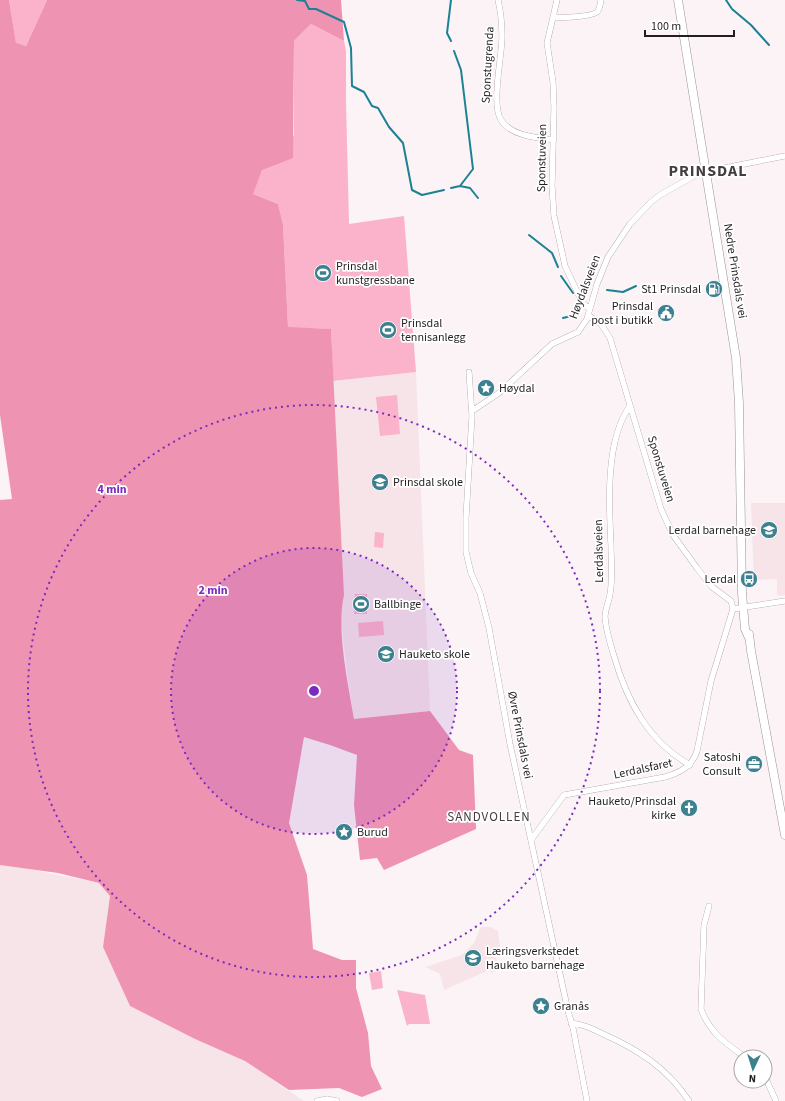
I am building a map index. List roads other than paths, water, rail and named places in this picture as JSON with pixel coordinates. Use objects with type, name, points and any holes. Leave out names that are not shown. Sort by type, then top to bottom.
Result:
[{"type":"main road","name":"Nedre Prinsdals vei","points":[[678,0],[707,170],[736,363],[745,629],[749,638],[785,835]]},
{"type":"street","name":"Sponstugrenda","points":[[498,0],[502,28],[497,100],[498,114],[505,125],[518,133],[535,138],[554,140]]},
{"type":"street","name":"Sponstuveien","points":[[557,0],[547,43],[553,82],[554,140],[552,186],[555,223],[565,266],[582,302],[608,333],[619,366],[656,496],[673,535],[708,583],[731,601],[733,609]]},
{"type":"street","points":[[553,16],[594,14],[599,8],[601,0]]},
{"type":"street","name":"Høydalsveien","points":[[472,411],[499,393],[552,344],[578,332],[589,312],[608,258],[630,224],[660,195],[687,179],[707,170],[785,156]]},
{"type":"street","name":"Øvre Prinsdals vei","points":[[469,372],[472,411],[466,517],[466,552],[471,573],[480,594],[490,628],[508,734],[587,1101]]},
{"type":"street","name":"Lerdalsveien","points":[[630,406],[616,438],[610,481],[612,578],[605,616],[606,631],[628,697],[643,722],[671,753],[690,765]]},
{"type":"street","points":[[733,609],[785,601]]},
{"type":"street","name":"Lerdalsfaret","points":[[531,840],[564,795],[665,777],[677,773],[690,765],[697,751],[710,681],[733,609]]},
{"type":"street","points":[[709,906],[704,922],[701,1009],[714,1034],[734,1049]]},
{"type":"street","points":[[571,1023],[578,1023],[600,1032],[632,1047],[646,1056],[670,1076],[689,1101]]},
{"type":"street","points":[[770,1089],[776,1101]]},
{"type":"street","points":[[317,1101],[327,1099],[337,1101]]},
{"type":"waterway","points":[[297,0],[305,1],[309,9],[316,9],[344,22],[351,48],[352,86],[364,92],[372,106],[378,108],[389,127],[403,143],[412,190],[422,195],[444,190]]},
{"type":"waterway","points":[[451,0],[447,33],[451,41]]},
{"type":"waterway","points":[[726,0],[732,9],[751,25],[769,45]]},
{"type":"waterway","points":[[454,51],[461,70],[473,169],[460,186]]},
{"type":"waterway","points":[[451,188],[460,186],[470,188],[478,198]]},
{"type":"waterway","points":[[529,235],[552,253],[558,267]]},
{"type":"waterway","points":[[561,276],[573,293]]},
{"type":"waterway","points":[[607,290],[623,292],[636,286]]},
{"type":"waterway","points":[[563,318],[575,315],[579,310]]},
{"type":"place","name":"Prinsdal kunstgressbane","points":[[323,273]]},
{"type":"place","name":"St1 Prinsdal","points":[[714,289]]},
{"type":"place","name":"Prinsdal post i butikk","points":[[666,313]]},
{"type":"place","name":"Prinsdal tennisanlegg","points":[[388,330]]},
{"type":"place","name":"Høydal","points":[[486,388]]},
{"type":"place","name":"Prinsdal skole","points":[[380,482]]},
{"type":"place","name":"Lerdal barnehage","points":[[769,530]]},
{"type":"place","name":"Lerdal","points":[[749,579]]},
{"type":"place","name":"Ballbinge","points":[[361,604]]},
{"type":"place","name":"Hauketo skole","points":[[386,654]]},
{"type":"place","name":"Satoshi Consult","points":[[754,764]]},
{"type":"place","name":"Hauketo/Prinsdal kirke","points":[[689,808]]},
{"type":"place","name":"Burud","points":[[344,832]]},
{"type":"place","name":"Læringsverkstedet Hauketo barnehage","points":[[473,958]]},
{"type":"place","name":"Granås","points":[[541,1006]]},
{"type":"district","name":"PRINSDAL","points":[[708,171]]},
{"type":"district","name":"SANDVOLLEN","points":[[489,817]]}]
